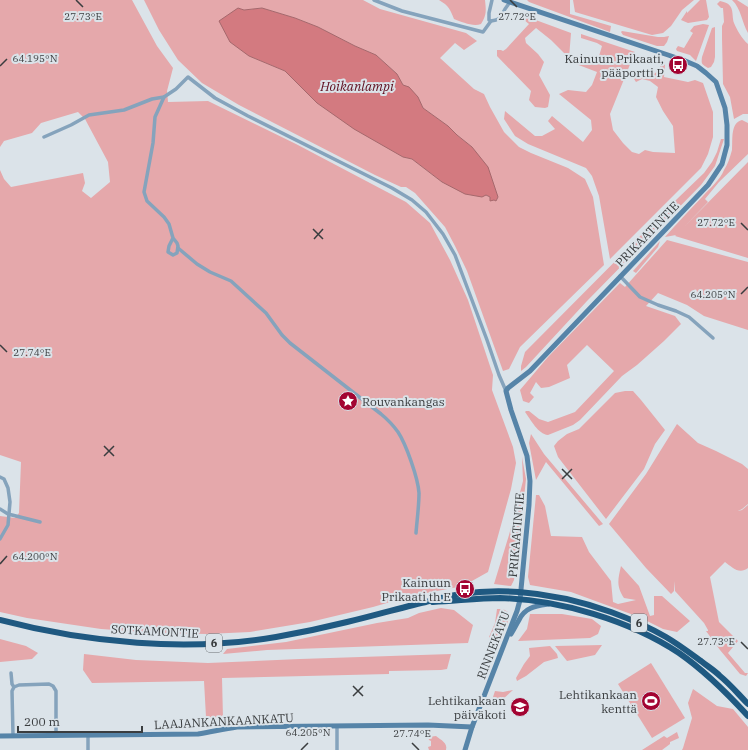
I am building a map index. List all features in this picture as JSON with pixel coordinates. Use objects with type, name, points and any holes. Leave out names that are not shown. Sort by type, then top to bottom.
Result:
[{"type":"highway","name":"SOTKAMONTIE","points":[[0,620],[51,631],[134,642],[197,644],[236,642],[274,637],[348,622],[442,597],[468,592],[521,592],[574,601],[622,616],[651,629],[683,648],[720,676],[748,704]]},
{"type":"highway","name":"SOTKAMONTIE","points":[[426,602],[480,598],[520,600],[571,608],[605,618],[633,628],[679,653],[715,681],[748,716]]},
{"type":"street","points":[[374,0],[402,11],[483,32],[491,21],[500,18],[510,2]]},
{"type":"street","points":[[491,21],[489,20],[489,13],[492,0]]},
{"type":"street","name":"PRIKAATINTIE","points":[[504,0],[697,66],[716,82],[725,108],[727,125],[727,146],[722,164],[708,185],[530,371],[506,390],[511,410],[527,456],[530,481],[521,592]]},
{"type":"street","points":[[44,137],[89,115],[124,110],[152,99],[164,97],[176,89],[188,77],[215,98],[248,116],[392,188],[412,200],[426,212],[443,234],[455,255],[499,375],[506,390]]},
{"type":"street","points":[[164,97],[155,117],[153,143],[144,192],[147,201],[164,217],[169,224],[173,238],[178,243],[177,252],[173,256],[168,252],[173,238]]},
{"type":"street","points":[[178,248],[197,264],[210,272],[231,281],[266,313],[282,335],[290,343],[381,414],[395,428],[402,439],[418,483],[419,495],[416,533]]},
{"type":"street","points":[[620,276],[640,297],[676,311],[689,318],[713,338]]},
{"type":"street","points":[[0,539],[8,525],[10,502],[8,488],[1,477]]},
{"type":"street","points":[[0,509],[8,514],[40,522]]},
{"type":"street","name":"RINNEKATU","points":[[465,750],[472,727],[517,611],[521,592]]},
{"type":"street","points":[[508,635],[516,627],[523,613],[527,609],[552,604]]},
{"type":"street","points":[[11,673],[12,684],[14,687],[12,690],[13,736]]},
{"type":"street","points":[[14,687],[19,685],[49,684],[53,686],[56,691],[56,735]]},
{"type":"street","name":"LAAJANKANKAANKATU","points":[[0,736],[198,734],[236,727],[440,725],[472,727]]},
{"type":"street","points":[[337,726],[337,750]]},
{"type":"street","points":[[88,735],[88,750]]},
{"type":"shaded area","points":[[0,0],[132,0],[157,46],[173,68],[167,91],[168,102],[208,101],[296,144],[406,202],[430,223],[450,260],[468,300],[493,375],[492,390],[513,447],[516,463],[511,489],[488,572],[463,586],[411,596],[310,622],[250,632],[207,634],[156,633],[101,629],[27,618],[0,612],[0,516],[15,518],[19,513],[21,462],[0,455],[0,170],[4,179],[11,187],[83,173],[85,183],[82,191],[91,198],[110,182],[108,162],[85,119],[78,112],[41,123],[32,133],[4,141],[0,147]]},
{"type":"shaded area","points":[[144,0],[363,0],[380,9],[466,33],[477,41],[464,50],[455,43],[440,58],[474,89],[484,94],[504,132],[519,147],[568,168],[585,179],[593,197],[604,265],[520,347],[509,369],[503,371],[467,271],[455,246],[445,227],[415,193],[406,187],[401,187],[375,175],[239,105],[202,83],[178,60],[159,30]],"holes":[[[238,8],[244,10],[262,8],[295,18],[318,27],[376,55],[397,74],[403,85],[418,97],[423,108],[448,126],[472,147],[498,197],[496,201],[486,195],[442,182],[412,159],[403,157],[317,103],[285,71],[249,56]]]},
{"type":"shaded area","points":[[439,0],[485,0],[486,10],[484,18],[481,24],[478,25],[468,24],[454,19],[449,8]]},
{"type":"shaded area","points":[[527,0],[570,0],[570,14],[611,26],[610,32],[529,2]]},
{"type":"shaded area","points":[[573,0],[694,0],[682,10],[671,26],[663,33],[652,35],[575,12]]},
{"type":"shaded area","points":[[700,0],[706,0],[709,17],[707,20],[688,23],[681,20],[687,11],[687,13]]},
{"type":"shaded area","points":[[732,0],[737,0],[748,7],[748,33],[739,11]]},
{"type":"shaded area","points":[[720,1],[729,4],[731,7],[735,26],[748,44],[748,114],[743,114],[734,119],[730,97],[723,84],[722,26],[724,22],[723,8],[717,4]]},
{"type":"shaded area","points":[[514,12],[571,33],[569,58],[551,40],[536,28],[525,38],[526,43],[544,62],[539,75],[550,95],[548,107],[535,107],[529,100],[531,91],[497,56],[497,50],[503,51],[506,49],[529,24],[519,16],[515,17],[512,13]]},
{"type":"shaded area","points":[[703,24],[709,25],[696,61],[690,55],[677,51],[676,49],[678,46],[684,48],[693,33],[690,31],[694,26]]},
{"type":"shaded area","points":[[715,27],[715,57],[711,67],[708,68],[702,64],[702,57],[712,28]]},
{"type":"shaded area","points":[[621,32],[658,37],[669,36],[664,46],[657,46],[623,35]]},
{"type":"shaded area","points":[[581,34],[635,52],[610,114],[613,130],[632,152],[639,154],[645,150],[675,153],[673,126],[656,97],[658,87],[650,81],[642,79],[636,82],[634,79],[638,70],[654,74],[660,69],[661,62],[665,65],[664,77],[688,82],[695,80],[703,83],[713,112],[713,137],[708,154],[701,168],[610,259],[599,196],[592,176],[586,168],[528,144],[515,136],[504,119],[505,111],[535,136],[542,136],[555,129],[548,121],[552,116],[583,142],[592,130],[591,120],[559,94],[568,90],[586,92],[592,85],[597,72],[576,64],[579,58],[597,63],[602,46],[581,38]]},
{"type":"shaded area","points":[[742,120],[748,123],[748,154],[719,182],[705,199],[708,202],[684,227],[748,162],[748,258],[675,236],[676,235],[665,237],[720,177],[728,163],[732,150],[734,128],[738,122]]},
{"type":"shaded area","points":[[721,139],[724,139],[715,166],[701,185],[587,301],[521,371],[525,352],[704,173],[717,152]]},
{"type":"shaded area","points":[[667,240],[748,262],[748,330],[704,316],[687,305],[658,293],[646,306],[675,316],[681,324],[637,365],[622,376],[580,420],[573,425],[548,435],[544,434],[532,423],[525,412],[526,411],[529,411],[539,419],[548,422],[575,412],[614,371],[587,345],[567,365],[570,378],[549,387],[541,388],[536,382],[530,393],[534,397],[529,403],[523,401],[520,390],[548,357],[620,283],[625,287]]},
{"type":"shaded area","points":[[660,241],[658,247],[636,273],[633,271]]},
{"type":"shaded area","points":[[633,391],[665,430],[655,444],[644,469],[606,519],[558,457],[554,446],[567,434],[579,429],[615,393]]},
{"type":"shaded area","points":[[677,424],[698,443],[742,464],[748,469],[748,504],[738,511],[742,510],[748,505],[748,568],[742,571],[733,568],[725,562],[710,577],[719,622],[738,641],[728,653],[745,673],[748,673],[746,676],[740,674],[706,631],[708,630],[704,623],[675,591],[675,581],[674,591],[671,594],[646,568],[609,524],[646,474]]},
{"type":"shaded area","points":[[531,434],[544,454],[603,524],[599,526],[546,462],[536,480],[529,443]]},
{"type":"shaded area","points":[[522,457],[526,479],[514,580],[511,586],[494,584],[523,481]]},
{"type":"shaded area","points":[[536,495],[539,495],[545,506],[551,536],[582,537],[589,552],[611,581],[613,602],[618,604],[636,600],[624,598],[621,594],[618,582],[621,566],[639,586],[650,616],[654,615],[654,596],[662,596],[690,621],[677,632],[663,629],[639,617],[571,592],[530,585],[528,577]]},
{"type":"shaded area","points":[[441,608],[454,610],[473,625],[468,643],[267,650],[223,654],[227,649],[286,642],[408,618],[419,613]]},
{"type":"shaded area","points":[[497,609],[503,609],[508,612],[508,622],[500,639],[494,641],[489,637],[495,623]]},
{"type":"shaded area","points":[[530,614],[562,614],[592,619],[601,626],[598,634],[590,638],[518,641],[527,629]]},
{"type":"shaded area","points":[[0,639],[26,646],[38,653],[32,659],[0,662]]},
{"type":"shaded area","points":[[602,645],[595,655],[567,661],[555,646]]},
{"type":"shaded area","points":[[550,646],[557,654],[558,658],[544,662],[517,681],[516,678],[530,656],[529,648]]},
{"type":"shaded area","points":[[84,654],[136,660],[208,663],[451,654],[447,669],[441,670],[389,671],[389,674],[222,678],[223,718],[206,717],[204,681],[92,683],[83,670]]},
{"type":"shaded area","name":"Lehtikankaan kenttä","points":[[651,663],[685,718],[652,738],[618,684]]},
{"type":"shaded area","points":[[693,689],[717,706],[733,709],[748,727],[748,750],[682,750],[692,718],[688,703]]},
{"type":"shaded area","points":[[513,690],[502,700],[493,697],[495,691],[503,692]]},
{"type":"shaded area","points":[[677,732],[679,738],[670,742],[670,744],[662,750],[642,750],[664,736],[667,738]]},
{"type":"shaded area","points":[[436,736],[446,745],[446,750],[429,750],[428,747],[431,746],[431,741],[428,737]]},
{"type":"water","name":"Hoikanlampi","points":[[238,8],[244,10],[262,8],[295,18],[318,27],[376,55],[397,74],[403,85],[409,87],[418,97],[423,108],[448,126],[472,147],[488,167],[498,197],[496,201],[490,201],[490,197],[486,195],[482,197],[465,194],[442,182],[412,159],[403,157],[354,129],[317,103],[285,71],[249,56],[230,42],[219,21]]},
{"type":"place","name":"Kainuun Prikaati, pääportti P","points":[[678,65]]},
{"type":"place","name":"Rouvankangas","points":[[348,401]]},
{"type":"place","name":"Kainuun Prikaati th E","points":[[465,589]]},
{"type":"place","name":"Lehtikankaan kenttä","points":[[651,701]]},
{"type":"place","name":"Lehtikankaan päiväkoti","points":[[520,707]]}]
